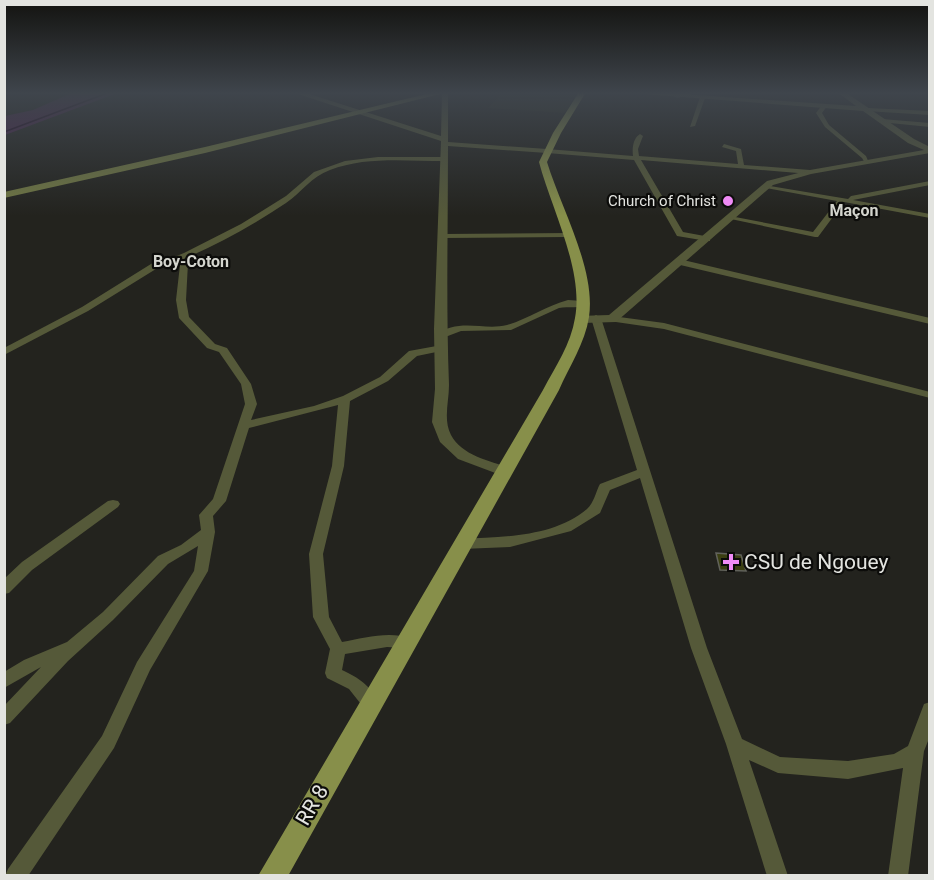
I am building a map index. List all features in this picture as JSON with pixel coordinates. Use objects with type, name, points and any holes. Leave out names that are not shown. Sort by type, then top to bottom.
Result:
[{"type":"main road","points":[[4,195],[274,133]]},
{"type":"main road","points":[[558,133],[543,162],[567,235],[587,314]]},
{"type":"main road","name":"RR 8","points":[[272,876],[404,642],[551,390],[587,314]]},
{"type":"street","points":[[419,133],[445,142],[810,172]]},
{"type":"street","points":[[445,133],[442,389],[439,423],[442,434],[464,456],[504,471]]},
{"type":"street","points":[[835,133],[867,162]]},
{"type":"street","points":[[899,133],[930,151]]},
{"type":"street","points":[[640,136],[635,149],[636,158],[680,234],[707,239]]},
{"type":"street","points":[[724,146],[739,150],[741,166]]},
{"type":"street","points":[[612,319],[775,180],[930,151]]},
{"type":"street","points":[[171,262],[211,246],[239,230],[288,198],[315,174],[329,168],[394,159],[444,159]]},
{"type":"street","points":[[838,199],[855,198],[930,183]]},
{"type":"street","points":[[766,186],[930,216]]},
{"type":"street","points":[[730,218],[815,235],[838,199]]},
{"type":"street","points":[[443,236],[567,235]]},
{"type":"street","points":[[4,352],[85,309],[162,261],[184,263],[181,300],[184,318],[211,346],[223,350],[246,384],[251,404],[219,501],[206,516],[208,532],[201,571],[143,667],[108,742],[15,876]]},
{"type":"street","points":[[679,262],[930,321]]},
{"type":"street","points":[[244,426],[266,419],[307,412],[344,400],[383,379],[408,355],[441,342],[459,328],[508,328],[556,306],[568,303],[587,314],[664,326],[930,395]]},
{"type":"street","points":[[587,314],[644,472],[699,648],[735,744],[778,876]]},
{"type":"street","points":[[344,400],[338,466],[316,554],[321,617],[338,650],[333,673],[355,684],[370,704]]},
{"type":"street","points":[[462,544],[510,542],[566,528],[595,510],[605,487],[644,472]]},
{"type":"street","points":[[4,589],[27,566],[113,504]]},
{"type":"street","points":[[4,718],[75,644],[108,616],[164,560],[208,532]]},
{"type":"street","points":[[338,650],[387,641],[404,642]]},
{"type":"street","points":[[4,681],[30,665],[75,644]]},
{"type":"street","points":[[898,876],[915,751],[930,709]]},
{"type":"street","points":[[735,744],[778,765],[848,770],[898,762],[915,751]]},
{"type":"building","name":"CSU de Ngouey","points":[[716,553],[741,555],[746,571],[720,570]]},
{"type":"place","name":"Church of Christ","points":[[728,201]]},
{"type":"place","name":"CSU de Ngouey","points":[[731,562]]},
{"type":"district","name":"Maçon","points":[[854,210]]},
{"type":"district","name":"Boy-Coton","points":[[191,261]]}]
